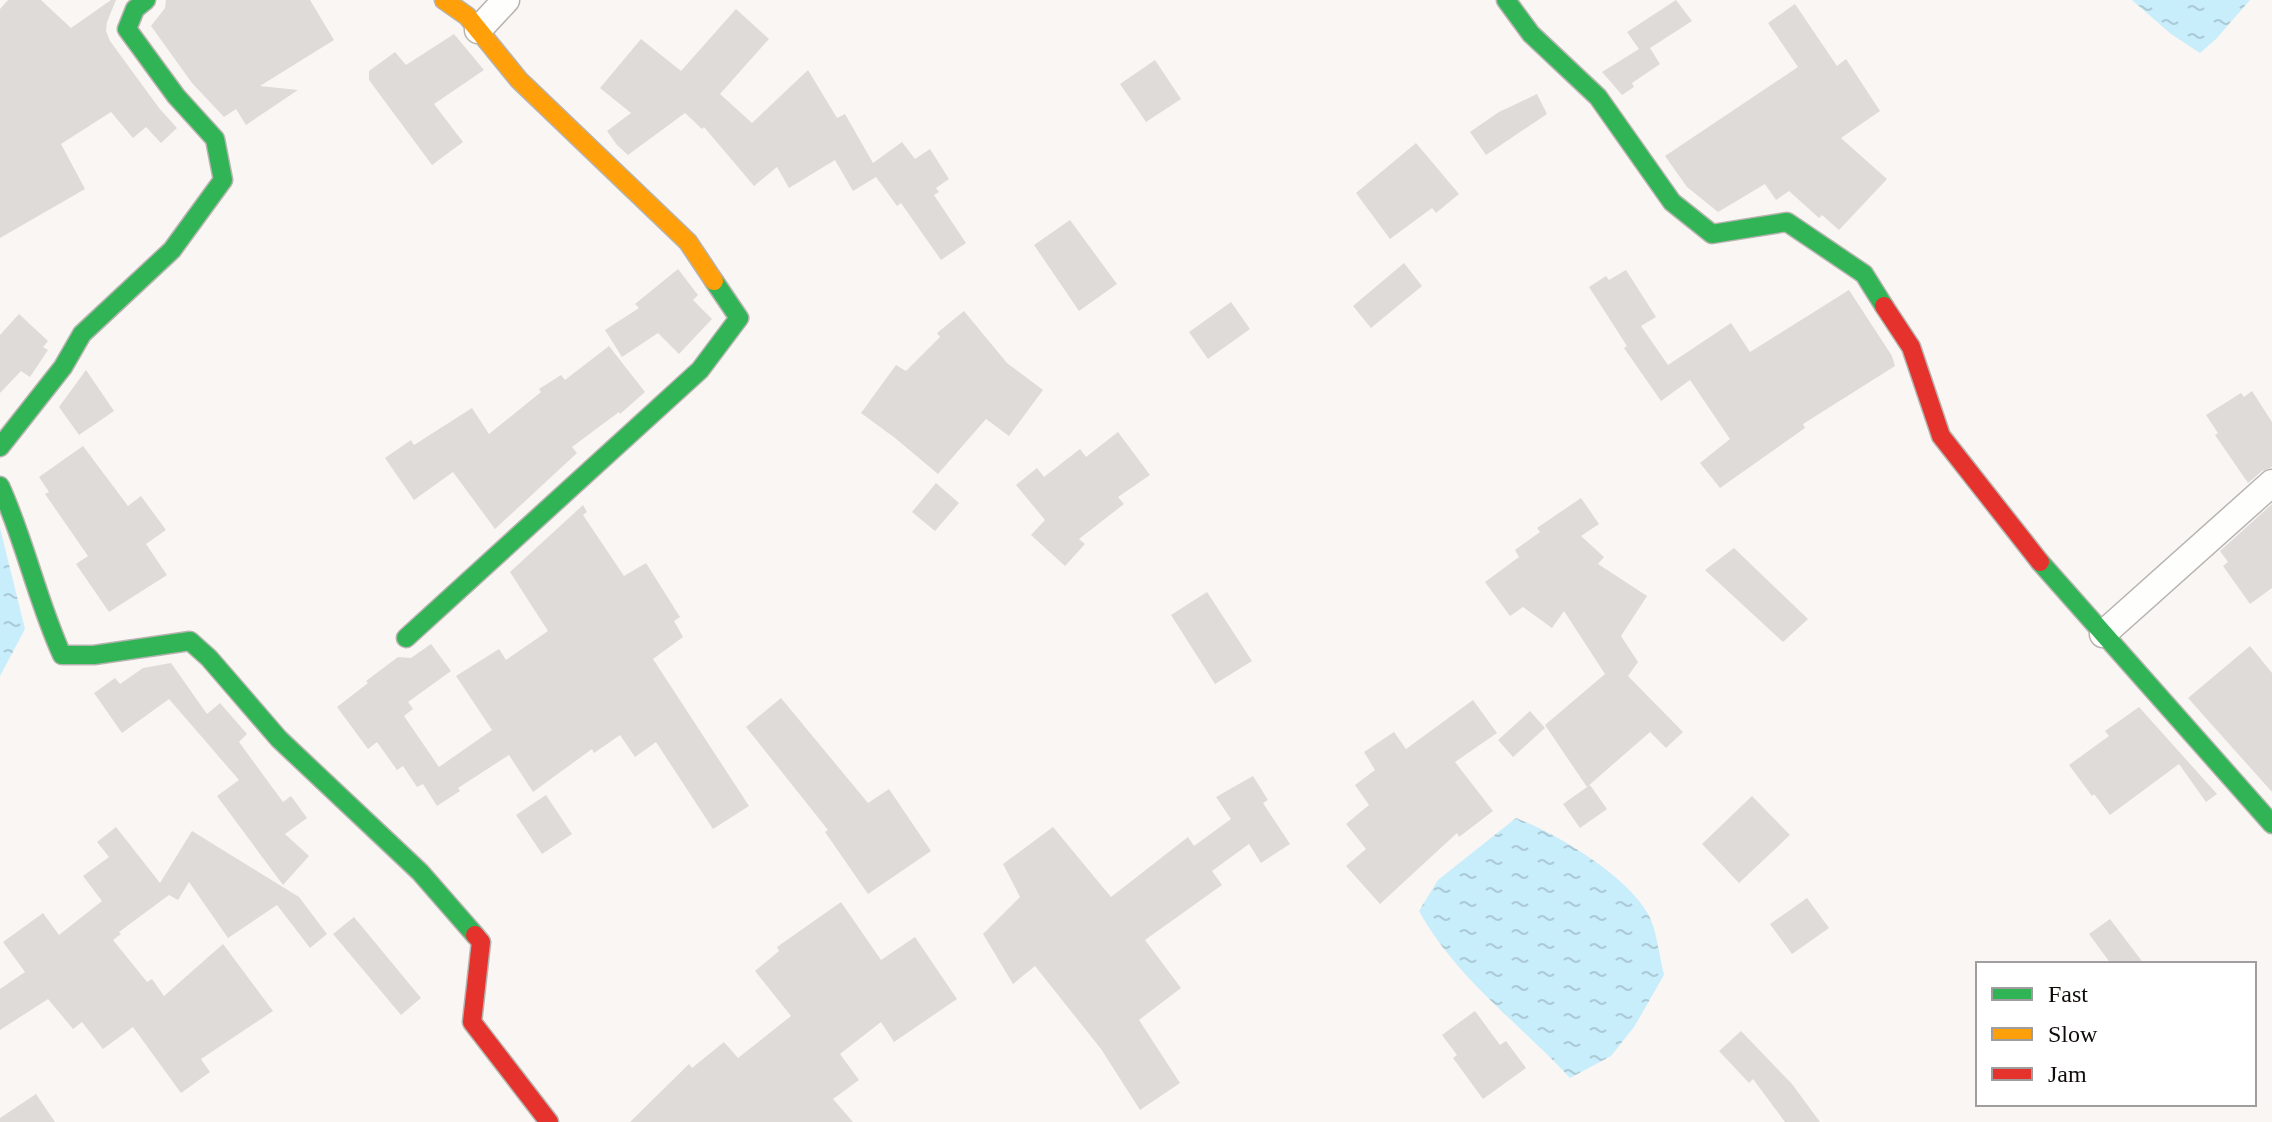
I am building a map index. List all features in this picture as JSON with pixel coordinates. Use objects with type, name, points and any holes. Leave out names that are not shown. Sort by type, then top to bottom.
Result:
[{"type":"street","points":[[0,447],[37,402],[82,334],[172,250],[223,180],[215,139],[176,96],[127,29],[135,9],[146,0]]},
{"type":"street","points":[[406,638],[700,370],[739,318],[688,242],[519,80],[467,16],[444,0]]},
{"type":"street","points":[[478,30],[506,0]]},
{"type":"street","points":[[1506,0],[1531,34],[1598,97],[1672,202],[1712,234],[1787,222],[1864,274],[1911,347],[1941,436],[2053,579],[2272,824]]},
{"type":"street","points":[[2103,634],[2272,483]]},
{"type":"street","points":[[0,486],[15,515],[47,625],[62,655],[82,658],[167,641],[190,641],[209,658],[279,739],[420,872],[481,942],[472,1022],[549,1122]]},
{"type":"water","points":[[2132,0],[2250,0],[2200,53],[2171,34]]},
{"type":"water","points":[[0,528],[25,629],[0,676]]},
{"type":"water","points":[[1516,818],[1570,845],[1624,885],[1648,914],[1658,943],[1664,975],[1634,1027],[1611,1056],[1570,1078],[1451,958],[1419,911],[1438,880]]},
{"type":"building","points":[[8,0],[41,0],[71,28],[111,0],[116,0],[107,22],[110,41],[177,128],[161,143],[146,127],[133,138],[111,112],[61,144],[85,189],[0,238],[0,9]]},
{"type":"building","points":[[166,0],[310,0],[334,40],[260,86],[298,90],[246,125],[236,109],[224,117],[192,83],[151,26],[165,8]]},
{"type":"building","points":[[1676,0],[1692,21],[1650,48],[1660,64],[1632,83],[1634,87],[1622,95],[1602,72],[1639,49],[1627,32]]},
{"type":"building","points":[[1795,4],[1837,66],[1846,59],[1880,111],[1841,138],[1887,179],[1839,230],[1822,215],[1819,218],[1789,191],[1776,200],[1765,184],[1718,212],[1687,187],[1665,156],[1798,67],[1768,23]]},
{"type":"building","points":[[736,9],[769,39],[720,94],[752,123],[808,70],[837,118],[845,114],[873,163],[902,142],[915,159],[930,149],[949,179],[936,188],[939,192],[934,195],[966,243],[941,260],[901,203],[897,206],[876,177],[853,191],[835,160],[789,188],[777,167],[754,186],[704,127],[702,129],[685,113],[628,155],[617,145],[607,131],[631,113],[600,88],[641,39],[681,71]]},
{"type":"building","points":[[454,34],[484,70],[434,104],[463,142],[432,165],[369,80],[369,71],[395,52],[406,65]]},
{"type":"building","points":[[1155,60],[1181,99],[1146,122],[1120,84]]},
{"type":"building","points":[[1537,94],[1547,114],[1486,155],[1470,132],[1499,112]]},
{"type":"building","points":[[1416,143],[1459,194],[1436,213],[1432,208],[1390,239],[1356,193]]},
{"type":"building","points":[[1070,220],[1117,284],[1079,311],[1034,245]]},
{"type":"building","points":[[1404,263],[1422,286],[1371,328],[1353,306]]},
{"type":"building","points":[[678,269],[698,295],[693,300],[712,319],[679,354],[658,333],[622,357],[605,330],[639,308],[635,304]]},
{"type":"building","points":[[1626,270],[1656,317],[1641,326],[1668,365],[1731,323],[1750,352],[1849,290],[1892,356],[1895,366],[1803,424],[1805,428],[1720,488],[1700,463],[1730,439],[1690,380],[1661,401],[1624,348],[1627,346],[1589,287],[1606,276],[1609,280]]},
{"type":"building","points":[[1231,302],[1250,329],[1208,359],[1189,332]]},
{"type":"building","points":[[964,311],[1007,363],[1043,390],[1009,436],[986,419],[938,474],[861,413],[896,365],[906,371],[940,337],[937,333]]},
{"type":"building","points":[[19,314],[48,341],[43,347],[48,350],[30,377],[21,371],[0,393],[0,335]]},
{"type":"building","points":[[609,346],[645,392],[620,414],[572,447],[577,453],[495,529],[453,472],[414,500],[385,458],[411,440],[414,445],[472,408],[489,434],[541,392],[539,389],[561,375],[565,380]]},
{"type":"building","points":[[86,370],[114,411],[79,435],[59,407]]},
{"type":"building","points":[[2252,391],[2272,422],[2272,467],[2248,483],[2215,435],[2218,433],[2206,415],[2241,393],[2244,397]]},
{"type":"building","points":[[1118,432],[1150,475],[1118,497],[1124,504],[1079,539],[1085,544],[1065,566],[1031,535],[1045,520],[1016,485],[1037,468],[1044,477],[1080,449],[1086,457]]},
{"type":"building","points":[[83,446],[128,506],[141,496],[166,530],[146,544],[167,575],[109,612],[76,564],[88,556],[45,494],[49,492],[39,477]]},
{"type":"building","points":[[936,483],[959,503],[935,531],[912,512]]},
{"type":"building","points":[[1581,498],[1599,524],[1581,536],[1604,557],[1598,564],[1647,596],[1621,636],[1638,662],[1628,676],[1683,732],[1666,748],[1650,732],[1587,787],[1545,725],[1605,674],[1564,611],[1552,628],[1523,607],[1510,616],[1485,582],[1519,557],[1515,550],[1540,532],[1537,528]]},
{"type":"building","points":[[2272,504],[2272,588],[2250,604],[2223,566],[2228,562],[2220,551]]},
{"type":"building","points":[[583,505],[587,512],[583,515],[624,576],[646,563],[680,617],[674,621],[683,637],[653,659],[749,806],[713,829],[656,742],[635,757],[620,735],[594,753],[592,749],[533,792],[509,755],[458,788],[460,791],[437,806],[423,784],[417,787],[403,766],[397,770],[377,742],[368,749],[337,707],[398,657],[411,658],[431,644],[451,671],[408,702],[413,709],[404,716],[439,767],[492,730],[456,676],[499,649],[506,660],[548,631],[510,572]]},
{"type":"building","points":[[1734,548],[1808,619],[1783,642],[1705,570]]},
{"type":"building","points":[[1207,592],[1252,661],[1215,684],[1171,615]]},
{"type":"building","points":[[2250,646],[2272,673],[2272,792],[2188,698]]},
{"type":"building","points":[[171,663],[207,714],[220,703],[247,734],[239,742],[283,802],[291,796],[307,818],[285,834],[309,856],[283,885],[217,796],[239,780],[169,699],[122,733],[94,693],[115,678],[120,684],[143,668]]},
{"type":"building","points":[[781,698],[868,803],[889,789],[931,851],[868,894],[825,832],[828,830],[746,727]]},
{"type":"building","points":[[1473,700],[1497,733],[1455,762],[1493,811],[1459,837],[1457,833],[1380,904],[1346,866],[1366,849],[1346,824],[1369,805],[1355,785],[1375,770],[1364,752],[1394,732],[1406,749]]},
{"type":"building","points":[[2139,707],[2217,794],[2206,802],[2179,764],[2110,815],[2094,794],[2092,796],[2069,765],[2109,736],[2105,731]]},
{"type":"building","points":[[1530,711],[1545,728],[1513,757],[1498,740]]},
{"type":"building","points":[[1253,776],[1268,800],[1263,803],[1290,844],[1261,863],[1249,844],[1212,871],[1222,885],[1145,940],[1181,988],[1139,1020],[1180,1083],[1140,1110],[1101,1049],[1035,966],[1013,984],[983,934],[1020,897],[1003,864],[1053,827],[1111,897],[1188,837],[1194,846],[1231,819],[1216,797]]},
{"type":"building","points":[[1590,785],[1607,809],[1580,828],[1563,804]]},
{"type":"building","points":[[546,795],[572,834],[542,854],[516,815]]},
{"type":"building","points":[[1752,796],[1790,835],[1739,883],[1702,844]]},
{"type":"building","points":[[116,827],[160,883],[192,831],[299,897],[327,934],[310,948],[277,905],[228,938],[189,882],[178,900],[169,895],[119,932],[121,934],[113,940],[147,982],[152,979],[164,996],[223,944],[273,1011],[201,1059],[210,1072],[181,1093],[133,1027],[103,1049],[82,1022],[73,1029],[48,999],[0,1030],[0,989],[25,972],[3,942],[43,913],[59,935],[102,901],[83,876],[109,857],[97,842]]},
{"type":"building","points":[[1807,898],[1829,928],[1792,954],[1770,924]]},
{"type":"building","points":[[841,902],[881,960],[915,937],[957,999],[894,1042],[881,1022],[840,1054],[859,1080],[833,1099],[853,1122],[630,1122],[689,1064],[692,1068],[724,1042],[738,1058],[791,1016],[755,971],[779,951],[777,947]]},
{"type":"building","points":[[354,917],[421,998],[401,1015],[333,934]]},
{"type":"building","points":[[2110,919],[2142,962],[2110,962],[2089,934]]},
{"type":"building","points":[[1475,1011],[1500,1045],[1506,1041],[1526,1068],[1483,1099],[1453,1058],[1457,1055],[1442,1035]]},
{"type":"building","points":[[1741,1031],[1792,1084],[1820,1122],[1785,1122],[1753,1079],[1749,1083],[1719,1051]]},
{"type":"building","points":[[36,1094],[55,1122],[0,1122],[0,1118]]},
{"type":"traffic: fast","points":[[0,447],[63,367],[82,334],[172,250],[223,180],[215,139],[176,96],[127,29],[135,9],[146,0]]},
{"type":"traffic: fast","points":[[1506,0],[1531,34],[1598,97],[1672,202],[1712,234],[1787,222],[1864,274],[1884,306]]},
{"type":"traffic: fast","points":[[406,638],[700,370],[739,318],[714,281]]},
{"type":"traffic: fast","points":[[0,486],[62,655],[94,655],[190,641],[209,658],[279,739],[420,872],[475,935]]},
{"type":"traffic: fast","points":[[2040,562],[2272,824]]},
{"type":"traffic: slow","points":[[444,0],[467,16],[519,80],[688,242],[714,281]]},
{"type":"traffic: jam","points":[[1884,306],[1911,347],[1941,436],[2040,562]]},
{"type":"traffic: jam","points":[[475,935],[481,942],[472,1022],[549,1122]]}]
